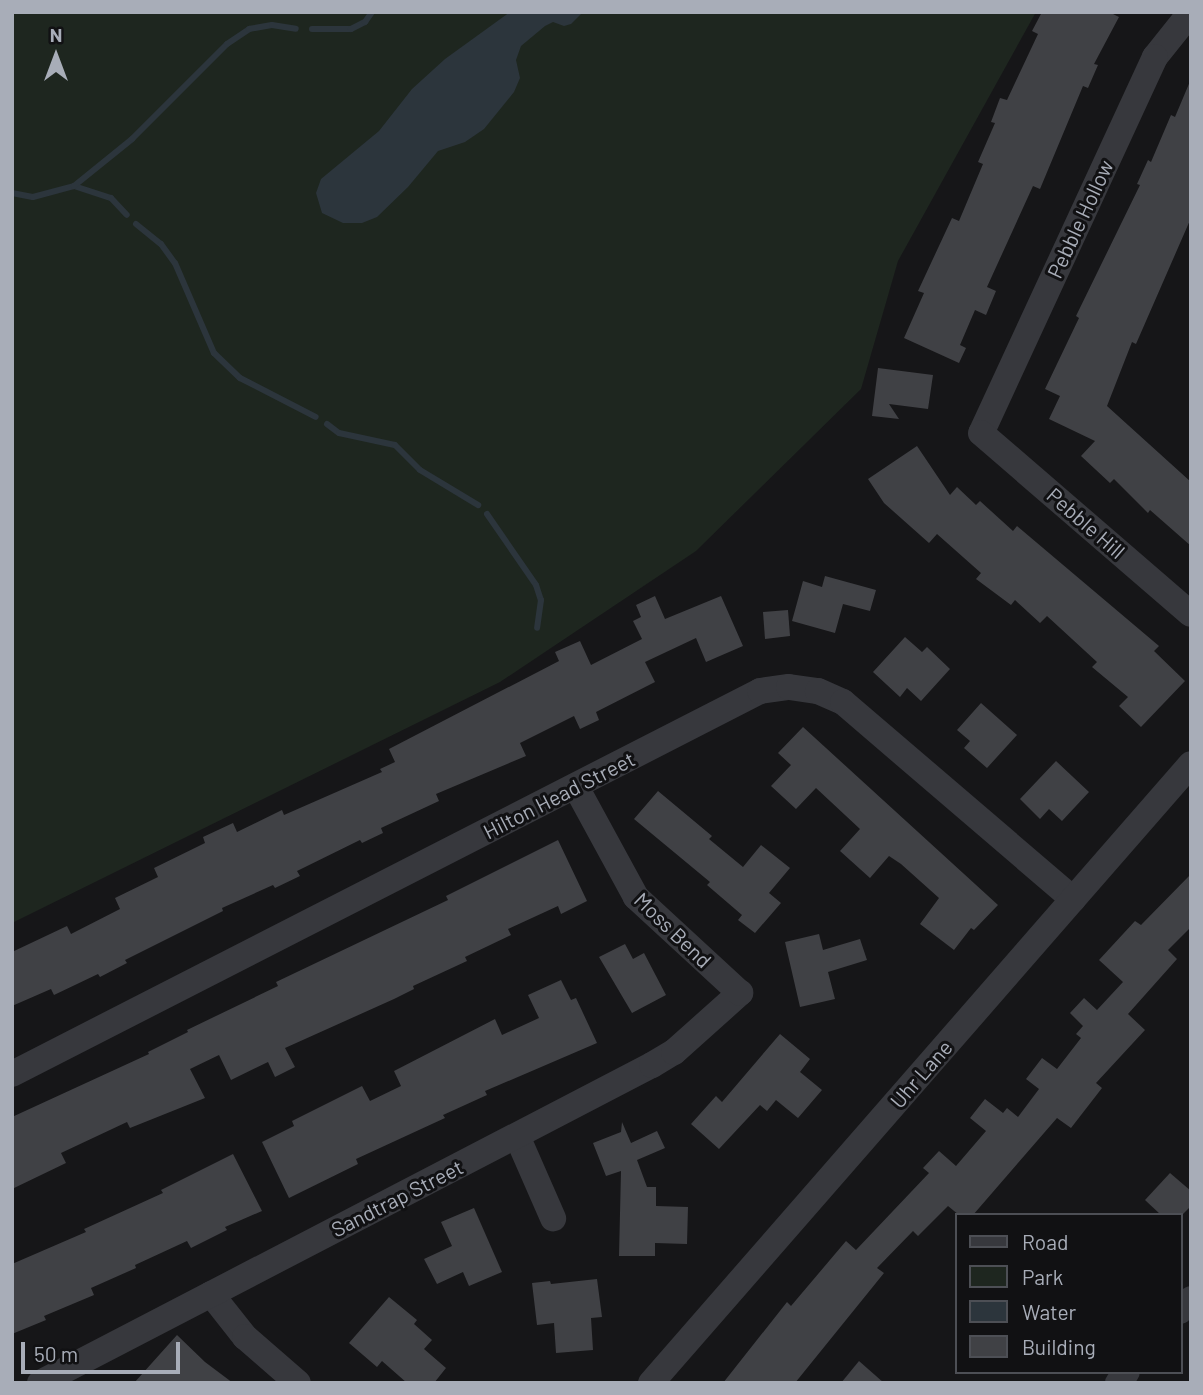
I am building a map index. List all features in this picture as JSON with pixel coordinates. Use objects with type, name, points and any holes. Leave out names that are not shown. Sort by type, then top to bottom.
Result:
[{"type":"street","name":"Pebble Hollow","points":[[981,433],[1155,57],[1191,12]]},
{"type":"street","name":"Pebble Hill","points":[[981,433],[1191,614]]},
{"type":"street","name":"Hilton Head Street","points":[[12,1074],[760,691],[789,687],[818,691],[843,702],[1073,899]]},
{"type":"street","name":"Uhr Lane","points":[[651,1383],[1191,764]]},
{"type":"street","name":"Moss Bend","points":[[576,787],[636,897],[740,993]]},
{"type":"street","name":"Sandtrap Street","points":[[40,1383],[674,1052],[740,993]]},
{"type":"street","points":[[517,1136],[553,1218]]},
{"type":"street","points":[[211,1294],[245,1337],[298,1383]]},
{"type":"green space","points":[[12,12],[1036,12],[898,261],[861,389],[696,551],[500,682],[12,923]]},
{"type":"water","points":[[510,12],[583,12],[571,24],[564,26],[553,22],[545,26],[521,46],[516,60],[520,78],[514,92],[484,129],[465,142],[438,151],[408,187],[377,217],[362,223],[343,223],[322,213],[316,193],[321,179],[379,131],[412,89],[445,59]]},
{"type":"building","points":[[1042,12],[1109,12],[1119,17],[1094,64],[1098,65],[1088,88],[1083,86],[1040,189],[1033,186],[987,287],[996,291],[986,315],[975,310],[960,345],[966,348],[959,363],[904,338],[924,293],[918,291],[952,218],[959,221],[983,164],[978,162],[995,123],[991,122],[1000,98],[1007,100],[1038,34],[1032,31]]},
{"type":"building","points":[[1191,79],[1191,218],[1136,344],[1132,342],[1107,406],[1191,482],[1191,546],[1150,510],[1148,513],[1114,479],[1110,483],[1081,456],[1095,441],[1049,419],[1060,396],[1045,389],[1079,318],[1076,316],[1140,185],[1137,184],[1148,160],[1151,162],[1171,115],[1175,117]]},
{"type":"building","points":[[878,368],[933,375],[928,409],[889,404],[899,419],[872,416]]},
{"type":"building","points":[[917,446],[950,495],[957,487],[976,505],[980,501],[1013,531],[1017,526],[1159,646],[1154,651],[1185,681],[1141,727],[1119,706],[1128,697],[1092,667],[1097,662],[1047,616],[1040,623],[1015,600],[1011,605],[976,579],[981,573],[937,534],[929,543],[884,503],[868,479]]},
{"type":"building","points":[[825,576],[876,590],[870,611],[843,604],[835,633],[792,621],[803,581],[822,587]]},
{"type":"building","points":[[655,596],[665,619],[721,596],[743,646],[706,662],[696,638],[645,662],[655,682],[596,712],[599,720],[580,729],[574,716],[520,743],[526,756],[436,794],[439,801],[381,828],[383,833],[362,843],[360,840],[297,871],[300,876],[222,908],[223,911],[125,960],[127,963],[100,977],[98,974],[54,995],[51,989],[12,1006],[12,952],[67,926],[71,934],[120,909],[115,898],[158,877],[154,868],[205,843],[203,837],[233,823],[237,832],[282,810],[284,815],[382,772],[380,769],[395,762],[389,749],[559,661],[555,652],[580,641],[591,665],[642,639],[633,621],[641,617],[636,605]]},
{"type":"building","points":[[788,610],[790,636],[765,639],[763,612]]},
{"type":"building","points":[[905,637],[922,652],[927,647],[950,669],[921,701],[907,688],[900,697],[873,672]]},
{"type":"building","points":[[981,703],[1017,735],[987,768],[964,748],[970,741],[957,730]]},
{"type":"building","points":[[803,727],[998,905],[974,930],[971,928],[954,950],[920,924],[939,898],[889,856],[870,878],[840,851],[860,829],[816,788],[796,809],[771,786],[791,765],[778,753]]},
{"type":"building","points":[[1056,761],[1089,792],[1062,821],[1049,809],[1040,819],[1020,799]]},
{"type":"building","points":[[658,791],[712,836],[709,839],[743,867],[761,845],[790,868],[769,893],[781,903],[755,933],[738,920],[742,915],[707,885],[710,882],[634,819]]},
{"type":"building","points":[[558,840],[587,901],[561,914],[558,906],[508,929],[511,935],[465,957],[467,961],[413,986],[414,989],[394,999],[285,1048],[295,1067],[275,1077],[268,1062],[231,1080],[219,1055],[190,1069],[205,1098],[130,1128],[127,1122],[61,1153],[66,1163],[12,1189],[12,1117],[149,1054],[148,1052],[188,1032],[187,1030],[278,986],[276,982],[448,900],[446,896]]},
{"type":"building","points":[[1191,874],[1191,927],[1168,950],[1177,959],[1128,1014],[1145,1030],[1096,1083],[1102,1088],[1071,1128],[1057,1118],[975,1213],[957,1213],[948,1206],[918,1236],[913,1231],[877,1268],[884,1273],[795,1383],[723,1383],[787,1302],[791,1306],[846,1241],[856,1250],[929,1173],[923,1168],[939,1151],[956,1166],[986,1131],[970,1118],[985,1099],[1003,1113],[1007,1108],[1018,1117],[1039,1089],[1026,1079],[1042,1058],[1057,1069],[1081,1038],[1076,1034],[1083,1026],[1070,1013],[1084,998],[1097,1010],[1123,982],[1099,960],[1135,921],[1141,925]]},
{"type":"building","points":[[819,934],[823,950],[860,939],[867,960],[828,972],[835,999],[800,1007],[785,942]]},
{"type":"building","points":[[625,944],[633,959],[644,953],[666,995],[632,1013],[599,957]]},
{"type":"building","points":[[561,980],[571,1000],[576,998],[597,1043],[485,1091],[487,1095],[443,1115],[445,1118],[356,1159],[358,1164],[289,1198],[262,1142],[294,1126],[292,1121],[362,1086],[370,1101],[401,1086],[394,1071],[495,1019],[502,1035],[539,1018],[528,995]]},
{"type":"building","points":[[780,1034],[810,1059],[800,1072],[822,1090],[798,1118],[776,1100],[767,1111],[760,1105],[719,1149],[691,1124],[716,1096],[722,1102]]},
{"type":"building","points":[[622,1122],[631,1143],[657,1131],[665,1148],[637,1160],[647,1187],[656,1187],[656,1206],[688,1207],[687,1244],[655,1243],[655,1256],[619,1256],[621,1171],[606,1176],[593,1143],[621,1132]]},
{"type":"building","points":[[233,1154],[262,1211],[225,1227],[227,1230],[191,1248],[187,1241],[135,1265],[136,1268],[91,1288],[94,1295],[44,1316],[46,1320],[12,1334],[12,1264],[86,1232],[84,1229],[163,1193],[161,1190]]},
{"type":"building","points":[[1170,1173],[1191,1191],[1191,1206],[1182,1215],[1159,1213],[1145,1200]]},
{"type":"building","points":[[474,1208],[502,1272],[469,1286],[463,1272],[437,1284],[424,1259],[452,1246],[441,1222]]},
{"type":"building","points":[[597,1279],[602,1317],[591,1318],[593,1350],[556,1353],[554,1323],[537,1325],[532,1283],[550,1281],[551,1284]]},
{"type":"building","points":[[389,1297],[417,1320],[414,1324],[432,1340],[424,1349],[446,1368],[434,1383],[407,1383],[382,1361],[377,1367],[349,1343]]},
{"type":"building","points":[[177,1335],[205,1362],[233,1383],[134,1383]]},
{"type":"building","points":[[859,1361],[884,1383],[841,1383]]},
{"type":"waterway","points":[[312,29],[351,29],[365,22],[372,12]]},
{"type":"waterway","points":[[12,193],[33,197],[74,186],[132,139],[227,44],[249,29],[272,25],[296,29]]},
{"type":"waterway","points":[[74,186],[111,198],[127,215]]},
{"type":"waterway","points":[[136,224],[161,244],[175,263],[214,353],[240,378],[316,417]]},
{"type":"waterway","points":[[327,424],[339,433],[395,445],[420,470],[478,505]]},
{"type":"waterway","points":[[487,514],[536,585],[541,600],[537,628]]}]
